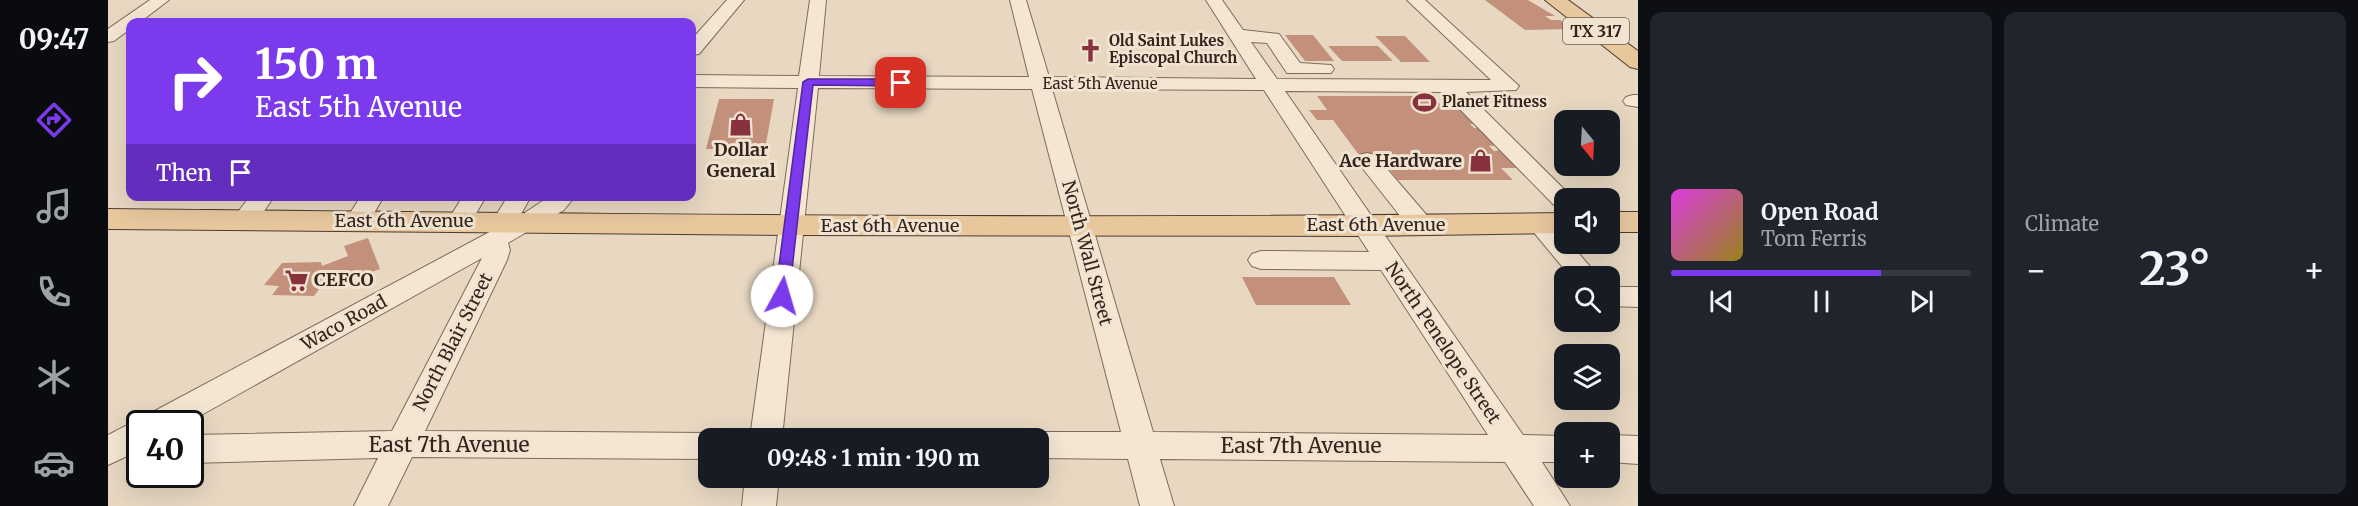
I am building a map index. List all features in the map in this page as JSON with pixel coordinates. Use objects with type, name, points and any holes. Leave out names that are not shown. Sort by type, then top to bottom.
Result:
[{"type":"main road","name":"TX 317","points":[[1555,0],[1638,62]]},
{"type":"main road","name":"East 6th Avenue","points":[[108,219],[244,220],[365,209],[459,222],[512,220],[790,225],[1079,226],[1365,226],[1551,223]]},
{"type":"main road","points":[[1620,222],[1638,222]]},
{"type":"street","points":[[135,18],[161,0]]},
{"type":"street","points":[[696,45],[736,0]]},
{"type":"street","points":[[767,428],[818,0]]},
{"type":"street","name":"North Wall Street","points":[[1018,0],[1157,506]]},
{"type":"street","name":"North Penelope Street","points":[[1214,0],[1268,84],[1553,506]]},
{"type":"street","name":"East 5th Avenue","points":[[696,81],[1376,86],[1445,78],[1509,86],[1415,0]]},
{"type":"street","points":[[108,37],[126,24]]},
{"type":"street","points":[[1236,35],[1273,38],[1294,69],[1361,69],[1445,78],[1554,192]]},
{"type":"street","points":[[1361,69],[1376,86]]},
{"type":"street","points":[[1367,160],[1421,225]]},
{"type":"street","points":[[244,220],[258,201]]},
{"type":"street","points":[[459,222],[472,201]]},
{"type":"street","points":[[512,220],[556,205],[560,201]]},
{"type":"street","name":"Waco Road","points":[[182,410],[512,220]]},
{"type":"street","name":"North Blair Street","points":[[371,506],[512,220]]},
{"type":"street","points":[[1551,223],[1579,266]]},
{"type":"street","points":[[1261,260],[1387,261]]},
{"type":"street","points":[[1620,297],[1638,297]]},
{"type":"street","points":[[108,451],[126,441]]},
{"type":"street","name":"East 7th Avenue","points":[[204,449],[402,444],[698,446]]},
{"type":"street","name":"East 7th Avenue","points":[[1049,445],[1554,449]]},
{"type":"street","points":[[1620,449],[1638,450]]},
{"type":"street","points":[[759,506],[761,488]]},
{"type":"building","points":[[1485,0],[1528,0],[1555,16],[1545,16],[1551,20],[1560,20],[1572,29],[1525,30]]},
{"type":"building","points":[[1285,35],[1313,35],[1334,61],[1305,61]]},
{"type":"building","points":[[1375,36],[1405,36],[1430,62],[1401,62]]},
{"type":"building","points":[[1328,46],[1378,46],[1393,61],[1342,61]]},
{"type":"building","points":[[1317,96],[1432,96],[1445,109],[1460,109],[1475,124],[1470,124],[1474,128],[1487,128],[1504,145],[1489,146],[1494,151],[1500,150],[1517,168],[1501,168],[1513,180],[1398,180],[1378,155],[1359,155],[1333,120],[1317,120],[1309,110],[1327,110]]},
{"type":"building","name":"Dollar General","points":[[719,99],[774,99],[765,149],[706,149]]},
{"type":"building","points":[[368,238],[380,269],[352,279],[349,270],[324,278],[325,281],[314,296],[272,295],[279,286],[264,285],[282,263],[321,262],[322,266],[348,256],[344,246]]},
{"type":"building","points":[[1242,277],[1334,277],[1351,305],[1256,305]]},
{"type":"place","name":"Old Saint Lukes Episcopal Church","points":[[1091,50]]},
{"type":"place","name":"Planet Fitness","points":[[1424,102]]},
{"type":"place","name":"Dollar General","points":[[741,124]]},
{"type":"place","name":"Ace Hardware","points":[[1480,161]]},
{"type":"place","name":"CEFCO","points":[[296,280]]},
{"type":"route","points":[[782,296],[808,82],[901,83]]}]
